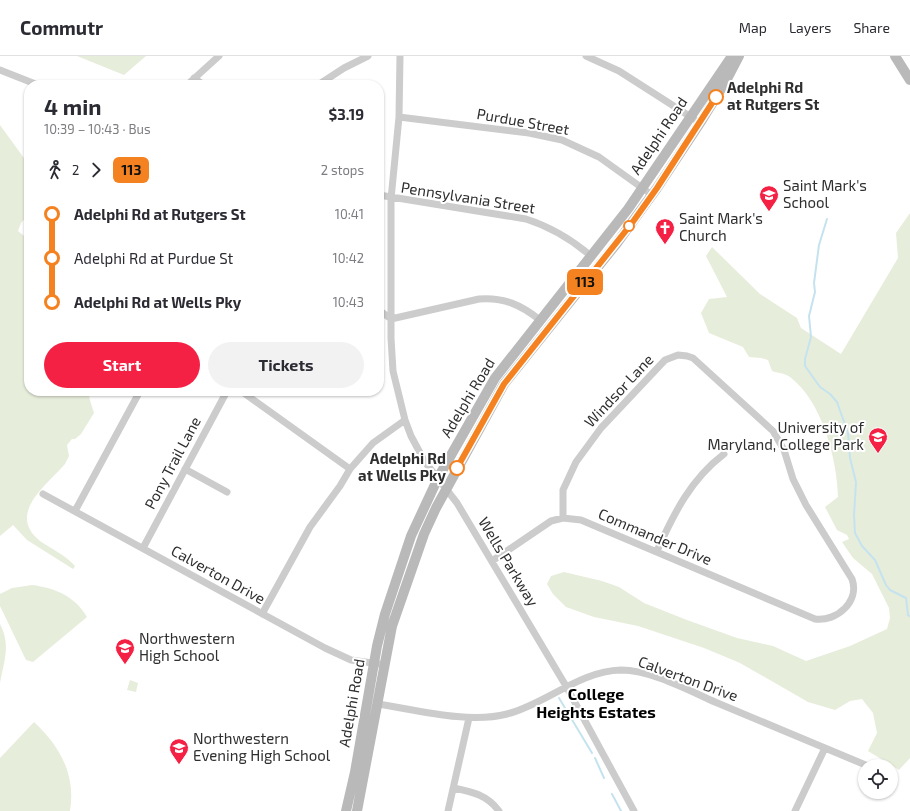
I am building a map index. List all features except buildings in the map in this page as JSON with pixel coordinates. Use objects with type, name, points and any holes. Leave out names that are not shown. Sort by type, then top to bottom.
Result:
[{"type":"main road","name":"Adelphi Road","points":[[346,811],[355,772],[383,620],[416,523],[438,478],[490,386],[540,320],[592,256],[642,188],[732,56]]},
{"type":"main road","name":"Adelphi Road","points":[[357,811],[396,614],[424,534],[447,488],[504,384],[617,243],[652,195],[700,123],[726,81],[739,56]]},
{"type":"main road","points":[[895,56],[910,80]]},
{"type":"street","points":[[197,80],[194,78],[219,56]]},
{"type":"street","points":[[326,80],[344,68],[368,56]]},
{"type":"street","name":"Wells Parkway","points":[[400,56],[399,117],[391,199],[391,319],[393,371],[405,420],[417,448],[447,488],[566,686],[634,811]]},
{"type":"street","points":[[586,56],[619,71],[700,123]]},
{"type":"street","points":[[0,70],[25,80]]},
{"type":"street","name":"Purdue Street","points":[[399,117],[521,132],[562,140],[599,157],[652,195]]},
{"type":"street","name":"Pennsylvania Street","points":[[384,197],[391,199],[506,215],[531,221],[545,225],[567,237],[592,256]]},
{"type":"street","points":[[384,314],[391,319],[479,299],[490,298],[512,302],[540,320]]},
{"type":"street","name":"Windsor Lane","points":[[563,518],[562,496],[566,480],[592,439],[665,360],[678,355],[691,357],[764,422],[777,437],[784,450],[802,498],[852,579],[854,596],[846,608],[828,618],[822,619],[812,617]]},
{"type":"street","points":[[75,511],[137,396]]},
{"type":"street","name":"Pony Trail Lane","points":[[143,548],[224,396]]},
{"type":"street","points":[[248,396],[350,469]]},
{"type":"street","points":[[262,614],[310,527],[332,498],[350,469],[376,440],[405,420]]},
{"type":"street","points":[[657,551],[680,503],[691,485],[708,466],[724,454]]},
{"type":"street","points":[[185,469],[227,492]]},
{"type":"street","name":"Calverton Drive","points":[[43,494],[338,655],[351,660],[385,665]]},
{"type":"street","name":"Commander Drive","points":[[492,561],[546,524],[563,518],[581,520],[812,617]]},
{"type":"street","name":"Calverton Drive","points":[[378,704],[469,718],[491,717],[512,713],[527,707],[566,686],[607,672],[635,671],[685,689],[858,762]]},
{"type":"street","points":[[448,811],[469,718]]},
{"type":"street","points":[[795,811],[825,748]]},
{"type":"street","points":[[454,788],[479,794],[489,800],[500,811]]},
{"type":"green space","points":[[77,56],[146,56],[124,75]]},
{"type":"green space","points":[[0,125],[24,158],[24,220],[18,231],[24,236],[24,396],[90,396],[94,413],[81,434],[75,439],[72,439],[67,445],[69,456],[65,464],[40,490],[28,510],[27,521],[31,531],[40,541],[63,555],[71,562],[75,566],[73,569],[27,540],[13,525],[0,536]]},
{"type":"green space","points":[[910,213],[910,758],[899,770],[898,759],[881,759],[868,751],[877,733],[873,713],[862,699],[850,701],[835,710],[808,702],[740,663],[704,648],[638,626],[594,617],[566,607],[553,594],[547,584],[551,576],[564,572],[602,581],[619,587],[644,603],[687,620],[737,638],[773,646],[806,661],[850,646],[887,629],[890,618],[889,608],[872,574],[853,558],[842,542],[849,539],[847,535],[837,530],[825,507],[838,497],[835,466],[826,432],[811,401],[801,387],[790,377],[772,371],[768,360],[749,357],[743,347],[709,333],[701,313],[709,299],[727,297],[706,256],[712,247],[760,294],[797,318],[801,328],[841,354],[898,258],[896,233]]},
{"type":"green space","points":[[32,585],[49,588],[64,594],[77,604],[87,617],[33,662],[26,660],[0,606],[0,594],[12,588]]},
{"type":"green space","points":[[0,624],[5,639],[6,653],[0,683]]},
{"type":"green space","points":[[130,680],[138,683],[136,692],[127,690]]},
{"type":"green space","points":[[34,722],[51,741],[64,762],[71,785],[70,811],[0,811],[0,758]]},
{"type":"waterway","points":[[827,219],[819,245],[814,283],[815,292],[809,316],[811,337],[805,359],[805,366],[820,387],[830,394],[837,402],[848,433],[850,458],[856,482],[854,515],[855,533],[862,546],[875,560],[886,585],[890,590],[906,598],[908,615],[910,616]]},
{"type":"waterway","points":[[559,698],[592,753]]},
{"type":"waterway","points":[[595,758],[604,778]]},
{"type":"waterway","points":[[612,794],[621,811]]},
{"type":"bus line","name":"113","points":[[457,468],[483,419],[504,384],[632,223],[657,188],[716,97]]},
{"type":"place","name":"Adelphi Rd at Rutgers St","points":[[716,97]]},
{"type":"place","name":"Saint Mark's School","points":[[769,212]]},
{"type":"place","name":"Saint Mark's Church","points":[[665,245]]},
{"type":"place","name":"University of Maryland, College Park","points":[[878,454]]},
{"type":"place","name":"Adelphi Rd at Wells Pky","points":[[457,468]]},
{"type":"place","name":"Northwestern High School","points":[[125,665]]},
{"type":"place","name":"Northwestern Evening High School","points":[[179,765]]},
{"type":"district","name":"College Heights Estates","points":[[596,703]]}]
